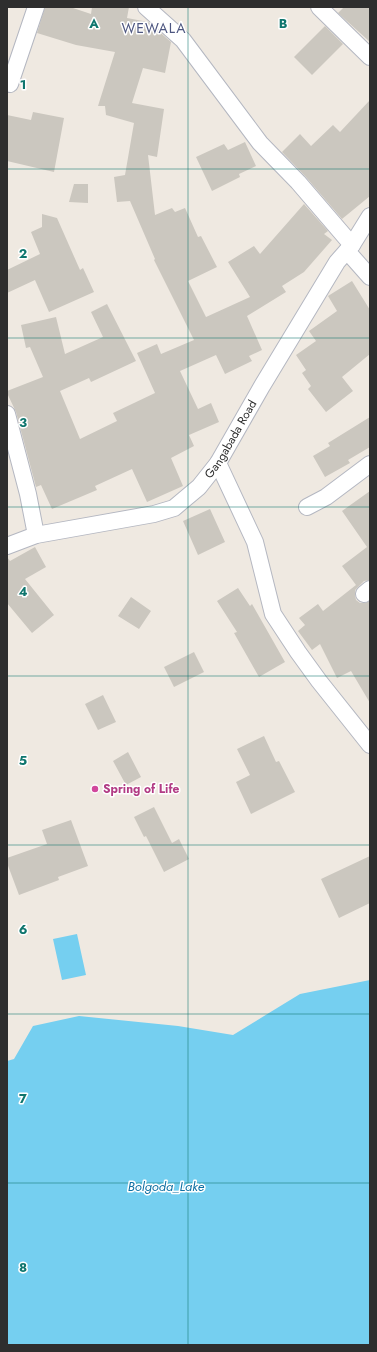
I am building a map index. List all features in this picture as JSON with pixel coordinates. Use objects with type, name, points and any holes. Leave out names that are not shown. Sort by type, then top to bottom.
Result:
[{"type":"street","points":[[10,84],[36,7]]},
{"type":"street","points":[[146,7],[182,40],[260,143],[298,182],[350,248],[370,277]]},
{"type":"street","points":[[319,7],[370,57]]},
{"type":"street","name":"Gangabada Road","points":[[7,546],[36,535],[154,514],[174,508],[198,487],[218,463],[337,262],[350,248],[370,216]]},
{"type":"street","points":[[7,414],[28,494],[36,535]]},
{"type":"street","points":[[218,463],[255,542],[273,614],[319,681],[370,745]]},
{"type":"street","points":[[307,507],[326,497],[370,464]]},
{"type":"water","points":[[77,934],[86,975],[62,980],[53,939]]},
{"type":"water","name":"Bolgoda_Lake","points":[[370,980],[370,1345],[7,1345],[7,1061],[14,1059],[33,1026],[79,1016],[178,1026],[233,1035],[300,994]]},
{"type":"building","points":[[45,7],[70,7],[91,14],[92,7],[129,7],[127,18],[148,22],[171,42],[165,73],[143,68],[132,103],[164,109],[157,157],[148,155],[155,215],[172,208],[175,212],[185,208],[198,237],[201,236],[217,267],[188,281],[206,317],[250,297],[228,262],[254,246],[260,254],[304,204],[328,231],[324,234],[332,240],[304,272],[282,286],[286,292],[247,316],[262,350],[249,356],[252,361],[225,374],[216,355],[180,371],[198,409],[211,403],[219,422],[189,435],[194,446],[171,458],[183,486],[147,502],[132,469],[95,486],[97,490],[52,509],[41,485],[36,487],[16,412],[7,393],[7,391],[43,377],[30,347],[26,348],[21,325],[56,317],[65,354],[103,337],[91,312],[107,304],[136,361],[91,382],[89,378],[60,391],[80,439],[117,421],[113,413],[155,393],[137,353],[157,344],[161,354],[194,340],[154,260],[155,259],[130,201],[117,202],[114,177],[125,175],[134,123],[106,115],[105,106],[98,106],[115,52],[76,45],[37,33]]},
{"type":"building","points":[[344,7],[370,7],[370,42],[338,13]]},
{"type":"building","points":[[325,26],[343,44],[312,75],[294,57]]},
{"type":"building","points":[[370,100],[370,196],[342,219],[282,152],[300,134],[311,146],[333,125],[340,132]]},
{"type":"building","points":[[33,112],[64,118],[54,172],[7,161],[7,115],[31,120]]},
{"type":"building","points":[[245,142],[256,166],[239,174],[240,177],[212,191],[196,157],[224,144],[228,150]]},
{"type":"building","points":[[74,184],[88,184],[88,203],[69,202]]},
{"type":"building","points":[[42,214],[57,218],[80,270],[83,268],[94,292],[49,312],[35,280],[7,293],[7,270],[40,254],[31,232],[42,227]]},
{"type":"building","points":[[352,281],[370,310],[370,354],[342,377],[353,391],[326,412],[308,389],[311,386],[302,373],[306,370],[296,355],[316,341],[309,331],[337,311],[328,296]]},
{"type":"building","points":[[370,417],[370,447],[348,460],[350,463],[325,477],[313,456],[330,446],[328,443]]},
{"type":"building","points":[[370,491],[370,580],[364,581],[355,590],[355,595],[356,600],[360,603],[370,601],[370,703],[351,671],[337,678],[320,644],[312,650],[298,631],[305,625],[299,618],[318,604],[323,611],[356,585],[342,566],[367,547],[342,511]]},
{"type":"building","points":[[210,509],[225,542],[198,555],[183,521]]},
{"type":"building","points":[[35,547],[46,567],[25,579],[54,615],[32,633],[7,603],[7,557],[10,561]]},
{"type":"building","points":[[238,588],[250,606],[252,604],[285,662],[259,677],[234,633],[237,632],[217,601]]},
{"type":"building","points":[[131,597],[151,611],[139,629],[118,616]]},
{"type":"building","points":[[194,652],[204,672],[174,687],[164,667]]},
{"type":"building","points":[[103,695],[116,722],[98,730],[85,704]]},
{"type":"building","points":[[264,736],[276,762],[279,761],[295,792],[251,814],[236,782],[250,775],[237,749]]},
{"type":"building","points":[[128,752],[141,777],[126,785],[113,761]]},
{"type":"building","points":[[154,807],[172,843],[179,839],[189,859],[164,872],[146,836],[144,837],[134,817]]},
{"type":"building","points":[[71,820],[88,866],[58,877],[59,880],[19,895],[7,863],[7,858],[47,844],[42,830]]},
{"type":"building","points":[[370,856],[370,903],[339,918],[321,879]]},
{"type":"place","name":"Spring of Life","points":[[95,789]]},
{"type":"district","name":"WEWALA","points":[[154,28]]}]
